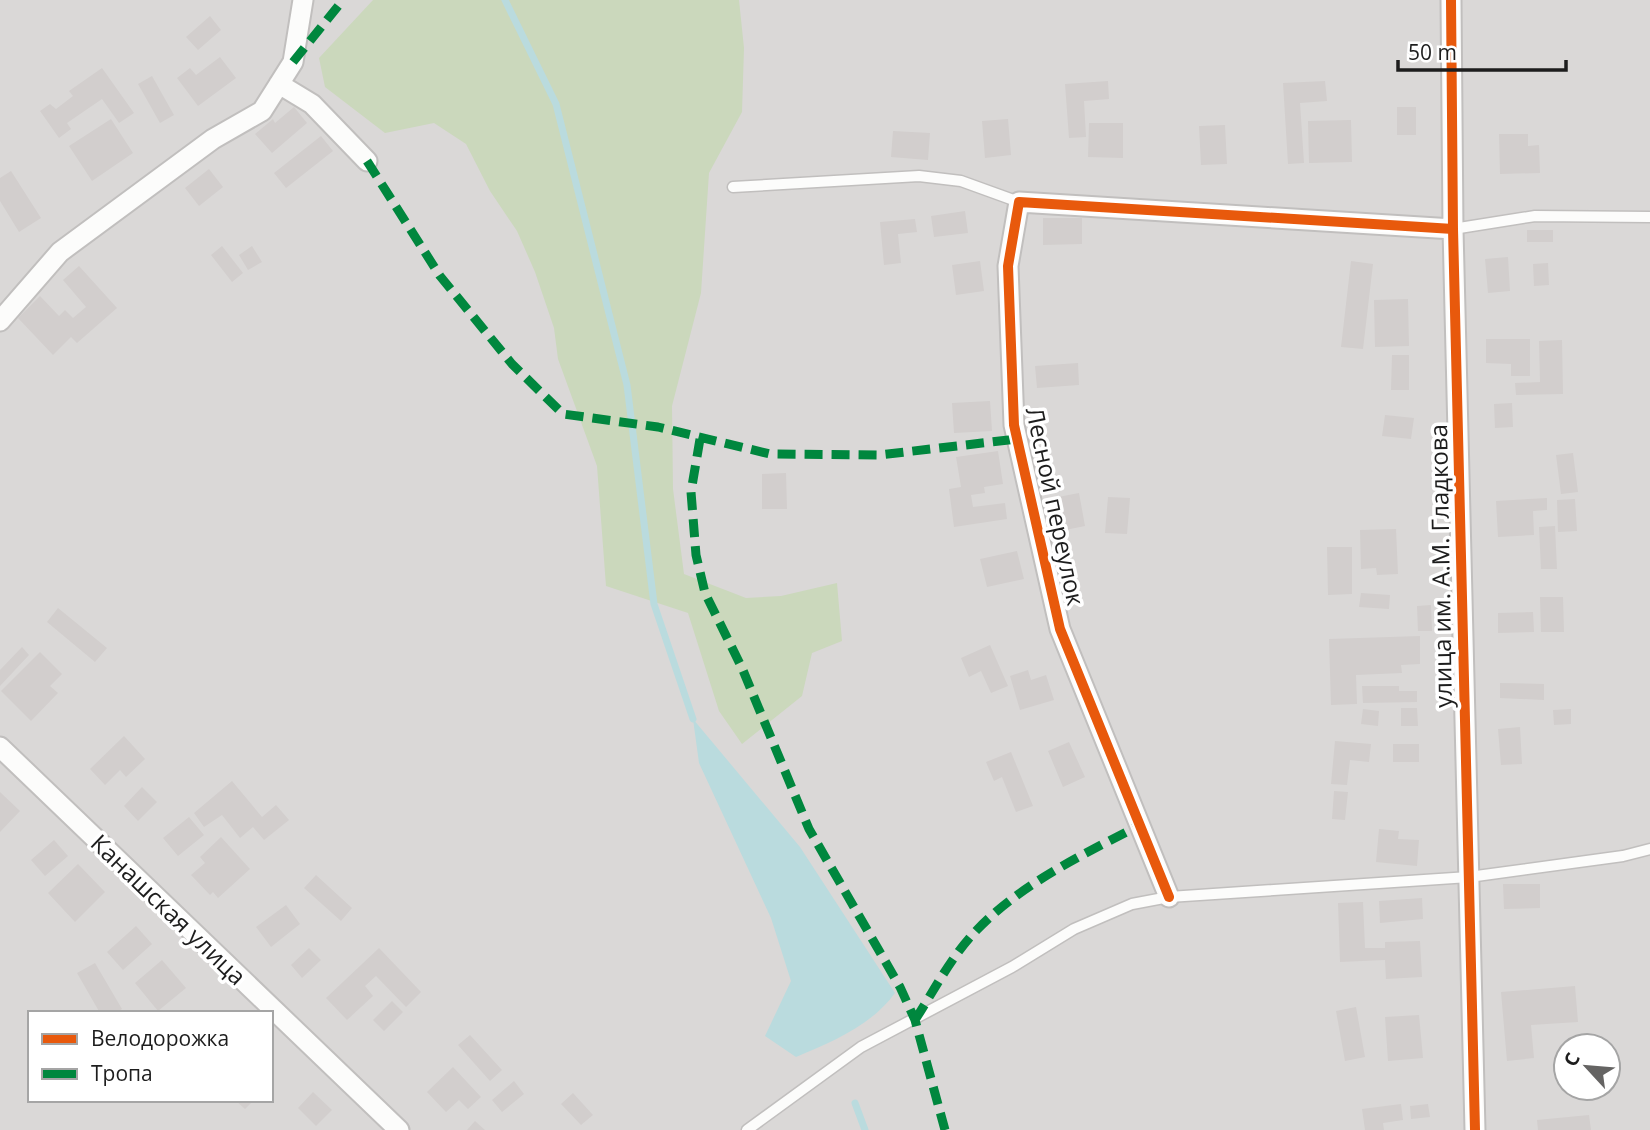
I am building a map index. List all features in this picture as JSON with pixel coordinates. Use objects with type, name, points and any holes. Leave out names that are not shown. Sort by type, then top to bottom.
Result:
[{"type":"street","points":[[0,321],[60,252],[213,139],[262,111],[293,62],[303,0]]},
{"type":"street","name":"улица им. А.М. Гладкова","points":[[1451,0],[1453,229],[1475,1130]]},
{"type":"street","points":[[279,83],[312,104],[368,161]]},
{"type":"street","points":[[1019,202],[1453,229]]},
{"type":"street","name":"Лесной переулок","points":[[1019,202],[1008,267],[1014,425],[1060,629],[1169,897]]},
{"type":"street","name":"Канашская улица","points":[[0,747],[399,1130]]},
{"type":"lane","points":[[733,187],[919,176],[961,181],[1019,202]]},
{"type":"lane","points":[[1453,229],[1535,216],[1650,217]]},
{"type":"lane","points":[[747,1130],[861,1046],[1001,973],[1074,929],[1132,904],[1169,897],[1469,877],[1623,856],[1650,849]]},
{"type":"shaded area","points":[[0,0],[1650,0],[1650,1130],[0,1130]]},
{"type":"green space","points":[[373,0],[739,0],[744,48],[742,112],[709,173],[701,293],[672,406],[673,489],[684,574],[746,598],[781,596],[837,583],[842,641],[812,653],[802,696],[742,744],[719,711],[688,613],[606,586],[597,466],[558,359],[554,328],[535,272],[517,231],[490,191],[466,144],[434,123],[385,133],[325,87],[319,58]]},
{"type":"water","points":[[693,719],[800,847],[895,993],[863,1023],[837,1039],[796,1057],[765,1036],[791,981],[771,918],[699,763]]},
{"type":"building","points":[[210,16],[221,30],[198,50],[186,37]]},
{"type":"building","points":[[220,57],[236,78],[198,106],[177,78],[190,68],[196,75]]},
{"type":"building","points":[[102,68],[134,113],[119,123],[102,99],[67,123],[71,129],[59,138],[40,111],[50,104],[56,109],[73,96],[69,91]]},
{"type":"building","points":[[152,76],[174,115],[160,123],[138,84]]},
{"type":"building","points":[[1108,81],[1109,99],[1084,101],[1086,137],[1069,138],[1065,84]]},
{"type":"building","points":[[1325,81],[1327,101],[1300,103],[1304,163],[1288,164],[1283,83]]},
{"type":"building","points":[[294,107],[307,123],[272,153],[255,134],[273,119],[275,123]]},
{"type":"building","points":[[1397,107],[1416,107],[1416,135],[1397,135]]},
{"type":"building","points":[[111,119],[133,153],[92,181],[69,146]]},
{"type":"building","points":[[1008,119],[1011,155],[985,158],[982,121]]},
{"type":"building","points":[[1351,120],[1352,162],[1309,163],[1308,121]]},
{"type":"building","points":[[1089,123],[1123,123],[1123,158],[1088,157]]},
{"type":"building","points":[[1225,125],[1227,164],[1201,165],[1199,126]]},
{"type":"building","points":[[893,131],[930,133],[928,160],[891,157]]},
{"type":"building","points":[[1499,134],[1528,134],[1528,146],[1539,145],[1540,173],[1500,174]]},
{"type":"building","points":[[321,136],[333,151],[286,188],[274,173]]},
{"type":"building","points":[[209,169],[223,187],[199,206],[185,188]]},
{"type":"building","points":[[11,171],[41,218],[19,232],[0,201],[0,178]]},
{"type":"building","points":[[965,211],[968,233],[934,237],[931,216]]},
{"type":"building","points":[[1043,218],[1082,218],[1082,244],[1043,245]]},
{"type":"building","points":[[915,219],[917,232],[898,234],[901,263],[884,265],[880,222]]},
{"type":"building","points":[[1527,230],[1553,230],[1553,242],[1527,242]]},
{"type":"building","points":[[222,246],[243,273],[232,282],[211,255]]},
{"type":"building","points":[[252,246],[262,262],[248,270],[239,255]]},
{"type":"building","points":[[1508,257],[1510,291],[1488,293],[1485,259]]},
{"type":"building","points":[[980,261],[984,291],[956,295],[952,265]]},
{"type":"building","points":[[1351,261],[1373,264],[1363,349],[1341,347]]},
{"type":"building","points":[[1548,263],[1549,285],[1534,286],[1533,264]]},
{"type":"building","points":[[79,266],[117,308],[77,343],[71,337],[53,355],[18,318],[40,296],[59,316],[65,310],[73,318],[86,307],[63,280]]},
{"type":"building","points":[[1408,299],[1409,346],[1375,347],[1374,300]]},
{"type":"building","points":[[1486,339],[1530,339],[1530,376],[1511,376],[1511,364],[1486,363]]},
{"type":"building","points":[[1562,340],[1563,394],[1516,395],[1515,383],[1540,382],[1539,341]]},
{"type":"building","points":[[1392,355],[1409,355],[1409,390],[1391,390]]},
{"type":"building","points":[[1078,363],[1079,385],[1037,388],[1035,366]]},
{"type":"building","points":[[990,401],[992,431],[954,433],[952,403]]},
{"type":"building","points":[[1512,403],[1513,427],[1495,428],[1494,404]]},
{"type":"building","points":[[1385,415],[1414,418],[1411,439],[1382,436]]},
{"type":"building","points":[[998,451],[1003,484],[984,487],[985,493],[971,495],[973,507],[1005,503],[1007,519],[954,527],[949,489],[961,487],[956,457]]},
{"type":"building","points":[[1573,453],[1578,492],[1561,494],[1556,455]]},
{"type":"building","points":[[786,473],[787,509],[762,509],[762,474]]},
{"type":"building","points":[[1079,493],[1085,526],[1065,530],[1058,497]]},
{"type":"building","points":[[1108,497],[1130,498],[1127,534],[1105,533]]},
{"type":"building","points":[[1547,498],[1547,510],[1533,511],[1534,535],[1498,537],[1496,501]]},
{"type":"building","points":[[1575,499],[1577,531],[1558,532],[1557,500]]},
{"type":"building","points":[[1555,526],[1557,569],[1541,569],[1539,527]]},
{"type":"building","points":[[1396,529],[1398,574],[1377,575],[1376,568],[1361,569],[1360,530]]},
{"type":"building","points":[[1327,547],[1352,547],[1352,594],[1328,595]]},
{"type":"building","points":[[1017,551],[1024,579],[987,587],[980,559]]},
{"type":"building","points":[[1361,593],[1390,595],[1389,609],[1359,607]]},
{"type":"building","points":[[1540,597],[1563,597],[1564,632],[1541,632]]},
{"type":"building","points":[[1431,605],[1432,631],[1418,631],[1417,606]]},
{"type":"building","points":[[58,608],[107,648],[95,662],[47,622]]},
{"type":"building","points":[[1533,612],[1534,632],[1498,633],[1498,613]]},
{"type":"building","points":[[1420,636],[1420,664],[1401,665],[1402,673],[1356,675],[1357,704],[1331,705],[1329,639]]},
{"type":"building","points":[[990,645],[1008,686],[991,693],[981,671],[969,677],[961,658]]},
{"type":"building","points":[[22,647],[29,655],[0,686],[0,670]]},
{"type":"building","points":[[40,652],[62,674],[50,686],[58,693],[31,721],[1,691]]},
{"type":"building","points":[[1028,670],[1031,680],[1046,675],[1054,700],[1020,710],[1010,676]]},
{"type":"building","points":[[1500,683],[1544,684],[1544,700],[1500,698]]},
{"type":"building","points":[[1362,686],[1399,686],[1399,691],[1417,691],[1417,702],[1363,703]]},
{"type":"building","points":[[1401,708],[1417,708],[1418,726],[1401,726]]},
{"type":"building","points":[[1363,709],[1379,711],[1378,726],[1361,724]]},
{"type":"building","points":[[1571,709],[1571,724],[1554,725],[1553,710]]},
{"type":"building","points":[[1520,727],[1522,764],[1501,765],[1498,729]]},
{"type":"building","points":[[124,736],[145,759],[126,777],[120,770],[105,785],[90,769]]},
{"type":"building","points":[[1335,741],[1371,744],[1369,762],[1350,760],[1347,785],[1331,784]]},
{"type":"building","points":[[1069,742],[1085,777],[1063,787],[1048,751]]},
{"type":"building","points":[[1393,744],[1419,744],[1419,762],[1393,762]]},
{"type":"building","points":[[1011,752],[1033,806],[1016,812],[1002,777],[994,781],[986,762]]},
{"type":"building","points":[[232,781],[262,817],[276,805],[289,820],[264,840],[253,827],[240,838],[222,815],[204,827],[194,813]]},
{"type":"building","points":[[142,787],[157,802],[138,821],[124,806]]},
{"type":"building","points":[[1334,791],[1348,792],[1345,820],[1332,819]]},
{"type":"building","points":[[0,792],[20,811],[0,832]]},
{"type":"building","points":[[189,817],[204,835],[178,856],[163,838]]},
{"type":"building","points":[[1379,829],[1399,831],[1398,839],[1419,840],[1417,866],[1376,862]]},
{"type":"building","points":[[221,837],[250,869],[218,898],[213,892],[210,895],[191,875],[205,863],[200,857]]},
{"type":"building","points":[[54,840],[68,856],[45,876],[31,860]]},
{"type":"building","points":[[78,864],[105,892],[75,922],[48,893]]},
{"type":"building","points":[[316,875],[352,908],[341,921],[304,888]]},
{"type":"building","points":[[1503,884],[1540,884],[1540,908],[1504,909]]},
{"type":"building","points":[[1422,898],[1423,919],[1380,923],[1379,901]]},
{"type":"building","points":[[1363,902],[1365,948],[1385,948],[1385,942],[1420,941],[1422,977],[1386,979],[1385,960],[1340,962],[1338,903]]},
{"type":"building","points":[[286,905],[300,924],[271,947],[256,927]]},
{"type":"building","points":[[136,926],[152,944],[123,970],[107,952]]},
{"type":"building","points":[[309,948],[321,960],[302,978],[291,965]]},
{"type":"building","points":[[379,948],[421,992],[406,1007],[376,976],[365,986],[373,996],[347,1020],[326,998]]},
{"type":"building","points":[[162,960],[186,988],[158,1011],[135,983]]},
{"type":"building","points":[[95,963],[122,1009],[99,1011],[77,973]]},
{"type":"building","points":[[1575,986],[1578,1022],[1531,1025],[1534,1058],[1507,1061],[1501,992]]},
{"type":"building","points":[[392,1001],[403,1012],[384,1031],[373,1020]]},
{"type":"building","points":[[1356,1007],[1365,1057],[1345,1061],[1336,1011]]},
{"type":"building","points":[[1419,1015],[1423,1058],[1388,1061],[1385,1017]]},
{"type":"building","points":[[470,1035],[502,1070],[490,1081],[458,1045]]},
{"type":"building","points":[[453,1067],[481,1097],[468,1109],[459,1100],[446,1112],[427,1092]]},
{"type":"building","points":[[514,1081],[524,1094],[502,1112],[492,1100]]},
{"type":"building","points":[[313,1092],[332,1110],[316,1126],[298,1108]]},
{"type":"building","points":[[573,1093],[593,1115],[581,1125],[561,1104]]},
{"type":"building","points":[[237,1102],[252,1102],[245,1109]]},
{"type":"building","points":[[1401,1104],[1403,1120],[1383,1123],[1384,1130],[1365,1130],[1362,1109]]},
{"type":"building","points":[[1428,1104],[1430,1117],[1411,1119],[1410,1106]]},
{"type":"building","points":[[1589,1115],[1591,1130],[1538,1130],[1537,1120]]},
{"type":"building","points":[[475,1121],[485,1130],[467,1130]]},
{"type":"waterway","points":[[505,0],[556,104],[627,385],[654,604],[693,719]]},
{"type":"waterway","points":[[855,1103],[865,1130]]},
{"type":"marked path","points":[[293,62],[343,0]]},
{"type":"marked path","points":[[367,161],[440,276],[512,364],[563,414],[658,427],[770,454],[879,455],[1017,439]]},
{"type":"marked path","points":[[700,439],[691,492],[696,555],[705,593],[742,668],[809,829],[900,987],[915,1020],[945,1130]]},
{"type":"marked path","points":[[915,1020],[957,954],[991,916],[1052,872],[1140,825]]},
{"type":"cycle path","points":[[1451,0],[1453,229],[1475,1130]]},
{"type":"cycle path","points":[[1169,897],[1060,629],[1014,425],[1008,266],[1019,202],[1453,229]]}]
